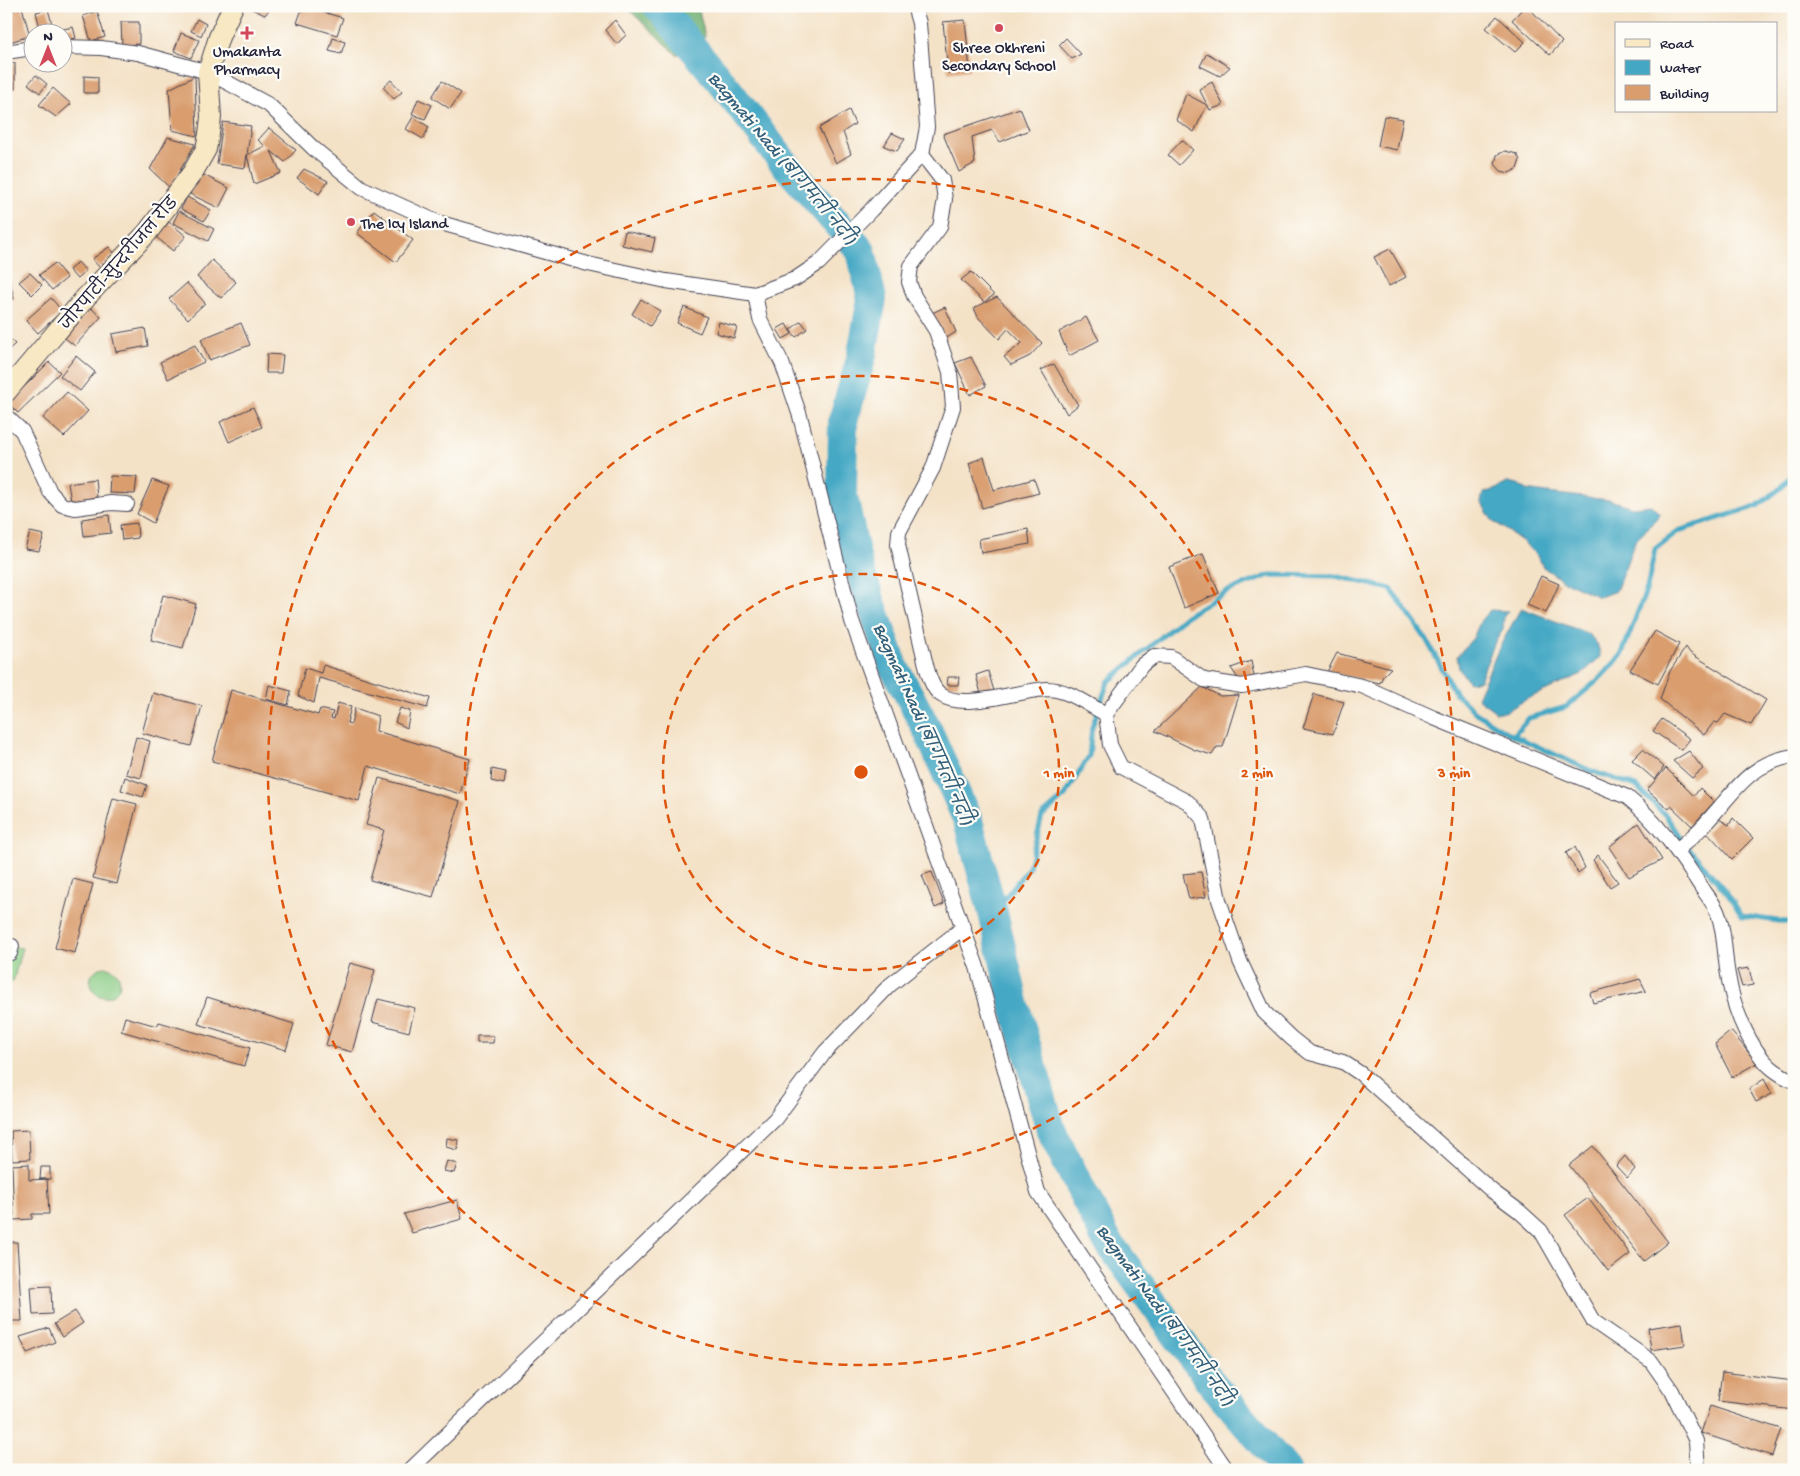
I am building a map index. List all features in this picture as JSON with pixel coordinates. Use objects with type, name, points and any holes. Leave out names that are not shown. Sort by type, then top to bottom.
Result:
[{"type":"main road","name":"जोरपाटी-सुन्दरीजल रोड","points":[[6,392],[86,298],[147,233],[193,172],[206,149],[209,134],[211,117],[208,72],[233,6]]},
{"type":"street","points":[[72,47],[101,48],[138,53],[208,72],[269,105],[313,148],[362,188],[437,222],[588,264],[666,281],[756,294],[796,279],[819,263],[922,154],[927,127],[919,23],[914,6]]},
{"type":"street","points":[[6,52],[22,50]]},
{"type":"street","points":[[922,154],[942,180],[945,199],[940,227],[911,266],[908,282],[914,296],[936,331],[950,372],[953,407],[933,468],[899,532],[898,545],[930,680],[941,695],[961,702],[1047,689],[1064,692],[1106,714]]},
{"type":"street","points":[[756,294],[760,319],[782,363],[800,416],[852,621],[977,967],[1038,1192],[1227,1470]]},
{"type":"street","points":[[6,416],[22,431],[50,492],[62,505],[75,508],[102,504],[127,504]]},
{"type":"street","points":[[1698,1470],[1696,1440],[1672,1391],[1651,1360],[1593,1321],[1541,1231],[1519,1211],[1492,1191],[1361,1074],[1343,1062],[1310,1053],[1264,1012],[1240,961],[1219,900],[1203,819],[1188,802],[1121,766],[1110,745],[1106,714],[1142,665],[1154,656],[1171,657],[1204,680],[1242,686],[1306,674],[1362,686],[1434,718],[1627,797],[1642,809],[1677,850],[1717,911],[1732,994],[1748,1038],[1763,1060],[1779,1074],[1794,1081]]},
{"type":"street","points":[[1677,850],[1702,828],[1745,778],[1764,765],[1778,759],[1794,756]]},
{"type":"street","points":[[410,1470],[776,1119],[825,1052],[890,985],[964,927]]},
{"type":"street","points":[[6,934],[8,935],[6,945],[12,946],[10,953],[6,953]]},
{"type":"green space","points":[[625,6],[698,6],[705,36],[677,55]]},
{"type":"green space","points":[[6,945],[22,948],[13,982],[6,981]]},
{"type":"green space","points":[[105,967],[111,968],[119,976],[119,988],[111,996],[105,997],[99,996],[91,988],[90,982],[91,976],[99,968]]},
{"type":"water","points":[[1509,482],[1518,484],[1527,490],[1610,500],[1632,507],[1651,505],[1660,514],[1636,539],[1616,591],[1599,597],[1562,580],[1543,567],[1537,556],[1522,541],[1492,520],[1481,502],[1483,493]]},
{"type":"water","points":[[1521,608],[1587,633],[1596,644],[1600,657],[1582,674],[1527,699],[1505,712],[1496,712],[1477,698],[1500,646]]},
{"type":"water","points":[[1490,610],[1508,611],[1504,616],[1503,630],[1495,642],[1480,680],[1469,682],[1459,669],[1457,656],[1473,638],[1481,620]]},
{"type":"building","points":[[245,6],[272,6],[265,15]]},
{"type":"building","points":[[303,6],[343,18],[337,35],[297,23]]},
{"type":"building","points":[[1525,6],[1562,42],[1550,55],[1512,20]]},
{"type":"building","points":[[22,7],[26,22],[22,22],[22,38],[6,43],[6,11]]},
{"type":"building","points":[[48,9],[51,22],[38,22],[36,12]]},
{"type":"building","points":[[97,11],[105,37],[91,41],[83,16]]},
{"type":"building","points":[[1497,16],[1525,42],[1515,52],[1486,28]]},
{"type":"building","points":[[197,19],[206,24],[201,36],[191,31]]},
{"type":"building","points":[[615,20],[626,35],[617,44],[605,30]]},
{"type":"building","points":[[965,20],[970,70],[948,73],[943,22]]},
{"type":"building","points":[[121,22],[139,22],[139,44],[122,45]]},
{"type":"building","points":[[72,27],[76,38],[72,39]]},
{"type":"building","points":[[181,33],[199,40],[191,58],[174,51]]},
{"type":"building","points":[[333,38],[345,42],[341,54],[329,51]]},
{"type":"building","points":[[1066,38],[1081,54],[1072,59],[1059,45]]},
{"type":"building","points":[[1207,53],[1230,67],[1220,76],[1200,66]]},
{"type":"building","points":[[15,63],[15,89],[6,89],[6,64]]},
{"type":"building","points":[[36,75],[47,84],[40,93],[28,84]]},
{"type":"building","points":[[84,76],[98,77],[98,93],[84,93]]},
{"type":"building","points":[[195,76],[197,136],[172,130],[169,89]]},
{"type":"building","points":[[391,80],[402,92],[394,99],[383,87]]},
{"type":"building","points":[[442,81],[461,93],[450,109],[432,97]]},
{"type":"building","points":[[1212,82],[1223,105],[1210,110],[1199,89]]},
{"type":"building","points":[[53,88],[71,104],[56,117],[39,105]]},
{"type":"building","points":[[1186,94],[1207,105],[1194,132],[1176,120]]},
{"type":"building","points":[[418,99],[432,105],[425,119],[412,114]]},
{"type":"building","points":[[1020,108],[1029,130],[1000,142],[992,130],[972,137],[975,163],[959,172],[943,134]]},
{"type":"building","points":[[849,110],[855,124],[843,132],[851,154],[836,163],[819,128]]},
{"type":"building","points":[[1384,116],[1403,119],[1397,150],[1378,146]]},
{"type":"building","points":[[413,117],[429,127],[423,139],[406,129]]},
{"type":"building","points":[[223,122],[251,126],[245,168],[217,164]]},
{"type":"building","points":[[269,128],[296,150],[285,162],[271,151],[281,173],[254,184],[247,155],[265,146],[258,140]]},
{"type":"building","points":[[892,133],[905,139],[897,151],[884,146]]},
{"type":"building","points":[[168,137],[195,144],[170,188],[150,169]]},
{"type":"building","points":[[1182,140],[1193,150],[1179,165],[1168,155]]},
{"type":"building","points":[[1505,151],[1517,154],[1520,160],[1517,169],[1509,173],[1501,171],[1495,164],[1497,155]]},
{"type":"building","points":[[304,169],[328,181],[319,194],[297,178]]},
{"type":"building","points":[[200,173],[229,188],[219,208],[190,194]]},
{"type":"building","points":[[187,197],[211,210],[204,221],[181,209]]},
{"type":"building","points":[[374,210],[413,240],[396,262],[357,233]]},
{"type":"building","points":[[179,211],[214,229],[208,241],[173,223]]},
{"type":"building","points":[[169,222],[186,236],[173,251],[156,237]]},
{"type":"building","points":[[625,231],[655,238],[652,252],[622,245]]},
{"type":"building","points":[[109,247],[115,254],[99,267],[92,259]]},
{"type":"building","points":[[1390,249],[1406,277],[1389,286],[1374,257]]},
{"type":"building","points":[[212,260],[236,282],[221,298],[197,277]]},
{"type":"building","points":[[78,262],[86,271],[77,279],[69,270]]},
{"type":"building","points":[[55,263],[67,278],[52,290],[39,275]]},
{"type":"building","points":[[971,272],[994,295],[984,302],[961,280]]},
{"type":"building","points":[[30,273],[42,285],[32,295],[19,282]]},
{"type":"building","points":[[9,278],[14,299],[6,301],[6,279]]},
{"type":"building","points":[[187,283],[205,303],[188,319],[169,299]]},
{"type":"building","points":[[997,297],[1042,343],[1030,356],[1011,365],[1004,357],[1022,343],[1008,329],[999,339],[978,317],[974,308]]},
{"type":"building","points":[[51,298],[62,311],[38,333],[26,320]]},
{"type":"building","points":[[641,299],[660,311],[650,326],[632,314]]},
{"type":"building","points":[[684,307],[707,317],[700,333],[677,323]]},
{"type":"building","points":[[945,307],[956,332],[945,339],[932,313]]},
{"type":"building","points":[[91,308],[101,317],[75,346],[65,338]]},
{"type":"building","points":[[1086,317],[1099,340],[1069,356],[1059,332]]},
{"type":"building","points":[[801,321],[807,329],[796,337],[790,330]]},
{"type":"building","points":[[719,322],[737,327],[734,338],[716,333]]},
{"type":"building","points":[[241,323],[250,345],[209,360],[201,339]]},
{"type":"building","points":[[786,324],[792,334],[783,339],[777,329]]},
{"type":"building","points":[[145,328],[148,346],[116,352],[112,334]]},
{"type":"building","points":[[6,335],[15,344],[6,352]]},
{"type":"building","points":[[195,345],[204,362],[168,379],[160,362]]},
{"type":"building","points":[[267,354],[283,355],[281,373],[266,373]]},
{"type":"building","points":[[76,356],[95,372],[80,391],[60,376]]},
{"type":"building","points":[[971,357],[986,386],[970,395],[955,363]]},
{"type":"building","points":[[49,362],[60,372],[18,413],[8,403]]},
{"type":"building","points":[[1054,364],[1078,405],[1067,414],[1041,370]]},
{"type":"building","points":[[67,392],[88,411],[64,437],[43,418]]},
{"type":"building","points":[[253,407],[262,427],[229,442],[220,422]]},
{"type":"building","points":[[984,457],[994,490],[1034,479],[1039,493],[982,508],[969,463]]},
{"type":"building","points":[[110,476],[137,477],[135,494],[109,493]]},
{"type":"building","points":[[95,479],[97,497],[71,501],[68,483]]},
{"type":"building","points":[[152,480],[169,486],[153,523],[137,514]]},
{"type":"building","points":[[109,515],[111,533],[84,536],[82,519]]},
{"type":"building","points":[[137,523],[138,538],[122,540],[120,525]]},
{"type":"building","points":[[1028,529],[1030,544],[981,553],[979,539]]},
{"type":"building","points":[[30,532],[44,535],[39,551],[25,549]]},
{"type":"building","points":[[1203,554],[1219,593],[1184,608],[1169,567]]},
{"type":"building","points":[[1541,576],[1559,584],[1546,613],[1527,605]]},
{"type":"building","points":[[163,595],[196,604],[183,648],[151,640]]},
{"type":"building","points":[[1655,631],[1679,644],[1658,684],[1630,670]]},
{"type":"building","points":[[1686,647],[1690,653],[1766,700],[1751,725],[1725,714],[1718,723],[1714,722],[1704,735],[1660,699],[1670,671]]},
{"type":"building","points":[[1337,653],[1391,668],[1383,676],[1380,683],[1327,672]]},
{"type":"building","points":[[1251,661],[1254,676],[1239,680],[1231,668]]},
{"type":"building","points":[[323,665],[430,698],[427,708],[319,678],[314,703],[298,696],[305,668],[321,673]]},
{"type":"building","points":[[988,671],[994,691],[981,694],[976,675]]},
{"type":"building","points":[[948,677],[959,677],[958,685],[947,685]]},
{"type":"building","points":[[269,685],[291,691],[288,705],[266,699]]},
{"type":"building","points":[[1202,687],[1220,696],[1239,695],[1223,747],[1217,747],[1212,755],[1195,750],[1155,731]]},
{"type":"building","points":[[231,690],[318,715],[320,709],[333,712],[331,718],[334,719],[338,703],[351,707],[347,723],[351,724],[355,708],[378,716],[376,731],[470,759],[460,794],[368,766],[359,801],[212,761]]},
{"type":"building","points":[[153,693],[202,706],[191,746],[142,733]]},
{"type":"building","points":[[1314,694],[1344,702],[1333,734],[1303,728]]},
{"type":"building","points":[[400,708],[410,711],[407,728],[395,722]]},
{"type":"building","points":[[1662,719],[1690,739],[1681,750],[1653,731]]},
{"type":"building","points":[[136,737],[150,741],[141,778],[126,774]]},
{"type":"building","points":[[1643,749],[1664,767],[1655,780],[1632,760]]},
{"type":"building","points":[[1689,751],[1703,769],[1692,778],[1673,761]]},
{"type":"building","points":[[1666,768],[1694,796],[1700,788],[1714,802],[1692,826],[1671,806],[1669,809],[1647,790]]},
{"type":"building","points":[[492,769],[506,772],[504,784],[491,781]]},
{"type":"building","points":[[125,777],[147,785],[143,797],[121,790]]},
{"type":"building","points":[[379,778],[460,801],[433,897],[370,880],[384,830],[366,825]]},
{"type":"building","points":[[113,798],[137,804],[117,884],[93,878]]},
{"type":"building","points":[[1733,818],[1753,838],[1732,859],[1707,832],[1719,819],[1729,825]]},
{"type":"building","points":[[1639,823],[1662,860],[1629,877],[1609,847]]},
{"type":"building","points":[[1575,847],[1585,868],[1578,873],[1566,853]]},
{"type":"building","points":[[1598,855],[1618,882],[1610,887],[1593,860]]},
{"type":"building","points":[[932,872],[944,904],[935,908],[922,875]]},
{"type":"building","points":[[1201,872],[1206,897],[1189,899],[1183,874]]},
{"type":"building","points":[[73,879],[93,884],[75,953],[55,948]]},
{"type":"building","points":[[350,963],[375,970],[352,1052],[326,1045]]},
{"type":"building","points":[[1749,968],[1753,985],[1742,987],[1737,970]]},
{"type":"building","points":[[1640,979],[1646,991],[1593,1003],[1590,993]]},
{"type":"building","points":[[207,997],[294,1024],[286,1050],[198,1024]]},
{"type":"building","points":[[378,999],[415,1008],[409,1032],[372,1022]]},
{"type":"building","points":[[125,1017],[157,1026],[159,1022],[250,1048],[244,1066],[121,1031]]},
{"type":"building","points":[[1731,1031],[1757,1063],[1732,1077],[1715,1044]]},
{"type":"building","points":[[477,1036],[494,1036],[493,1043],[477,1043]]},
{"type":"building","points":[[1764,1079],[1772,1094],[1756,1102],[1749,1089]]},
{"type":"building","points":[[29,1130],[30,1159],[12,1160],[11,1131]]},
{"type":"building","points":[[447,1138],[458,1140],[457,1150],[446,1147]]},
{"type":"building","points":[[1593,1146],[1668,1242],[1644,1261],[1569,1165]]},
{"type":"building","points":[[1625,1156],[1635,1169],[1627,1178],[1616,1166]]},
{"type":"building","points":[[447,1161],[457,1164],[454,1173],[444,1171]]},
{"type":"building","points":[[29,1164],[29,1180],[47,1179],[49,1214],[32,1214],[32,1219],[14,1220],[12,1165]]},
{"type":"building","points":[[41,1167],[50,1167],[50,1179],[40,1179]]},
{"type":"building","points":[[1588,1198],[1630,1254],[1608,1271],[1565,1215]]},
{"type":"building","points":[[457,1200],[462,1219],[412,1233],[404,1214]]},
{"type":"building","points":[[6,1242],[17,1242],[22,1321],[6,1321]]},
{"type":"building","points":[[51,1286],[52,1314],[33,1315],[31,1287]]},
{"type":"building","points":[[75,1311],[83,1323],[62,1337],[54,1324]]},
{"type":"building","points":[[1682,1323],[1685,1345],[1651,1350],[1648,1328]]},
{"type":"building","points":[[49,1328],[55,1342],[27,1353],[20,1337]]},
{"type":"building","points":[[1722,1372],[1794,1381],[1794,1410],[1718,1401]]},
{"type":"building","points":[[1710,1406],[1781,1429],[1772,1456],[1701,1433]]},
{"type":"building","points":[[1793,1448],[1794,1470],[1787,1470]]},
{"type":"waterway","name":"Bagmati Nadi (बागमती नदी)","points":[[658,6],[727,89],[785,164],[861,251],[872,299],[861,359],[843,421],[842,492],[858,566],[893,665],[928,731],[968,821],[993,913],[1015,1007],[1051,1130],[1106,1239],[1210,1381],[1286,1470]]},
{"type":"waterway","points":[[1514,735],[1529,718],[1566,707],[1597,681],[1621,656],[1647,588],[1655,549],[1678,531],[1757,506],[1781,488],[1794,472]]},
{"type":"waterway","points":[[993,913],[1029,867],[1042,816],[1065,796],[1089,756],[1092,727],[1108,682],[1186,616],[1228,591],[1270,575],[1335,576],[1391,589],[1426,639],[1456,694],[1476,713],[1506,732],[1591,771],[1636,786],[1666,816],[1684,843],[1727,893],[1742,916],[1785,922],[1794,921]]},
{"type":"place","name":"Shree Okhreni Secondary School","points":[[999,28]]},
{"type":"place","name":"Umakanta Pharmacy","points":[[247,33]]},
{"type":"place","name":"The Icy Island","points":[[351,222]]}]
